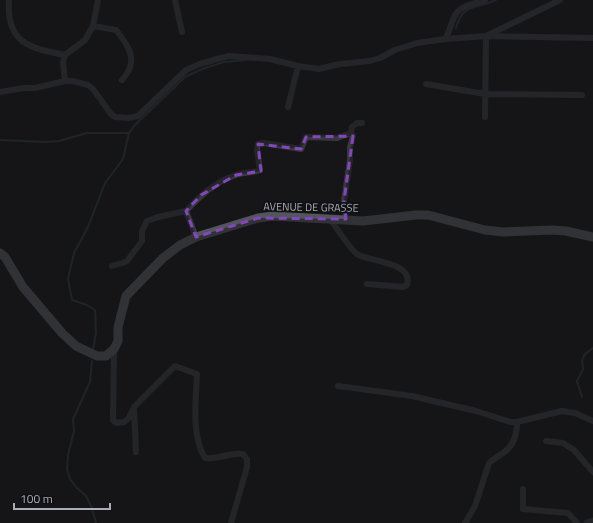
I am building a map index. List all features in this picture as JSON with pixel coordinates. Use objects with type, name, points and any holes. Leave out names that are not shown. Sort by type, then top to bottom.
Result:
[{"type":"main road","name":"AVENUE DE GRASSE","points":[[114,349],[118,341],[118,327],[126,296],[162,258],[180,245],[196,237],[258,218],[273,216],[363,221],[428,215],[485,230],[503,232],[559,231],[593,236]]},
{"type":"main road","points":[[0,253],[24,287],[62,333],[76,346],[97,356],[106,356],[114,349]]},
{"type":"street","points":[[9,0],[9,11],[13,30],[24,42],[38,49],[65,54]]},
{"type":"street","points":[[65,81],[62,62],[65,54],[85,40],[93,26],[98,0]]},
{"type":"street","points":[[176,0],[182,32]]},
{"type":"street","points":[[448,39],[455,15],[459,10],[465,6],[485,0]]},
{"type":"street","points":[[486,36],[560,0]]},
{"type":"street","points":[[93,26],[116,30],[126,43],[132,59],[130,68],[122,80]]},
{"type":"street","points":[[485,117],[486,36]]},
{"type":"street","points":[[0,92],[24,88],[35,88],[65,81],[72,81],[88,85],[93,89],[98,94],[108,111],[115,116],[134,118],[144,111],[186,70],[200,64],[229,56],[270,59],[298,66],[319,68],[370,61],[417,42],[486,36],[593,38]]},
{"type":"street","points":[[288,107],[298,66]]},
{"type":"street","points":[[426,84],[485,94],[582,95]]},
{"type":"street","points":[[346,219],[344,201],[353,136],[352,127],[357,123],[362,123]]},
{"type":"street","points":[[112,266],[127,260],[142,241],[142,231],[146,221],[186,211],[201,195],[220,182],[236,175],[260,170],[257,150],[258,144],[264,143],[301,149],[306,137],[337,138],[352,133]]},
{"type":"street","points":[[186,211],[196,237]]},
{"type":"street","points":[[330,219],[357,254],[397,266],[406,274],[408,280],[407,285],[402,287],[367,284]]},
{"type":"street","points":[[114,349],[113,420],[116,423],[124,422],[129,418],[134,407],[175,366],[197,374],[195,416],[200,450],[204,458],[211,459],[236,452],[243,454],[248,459],[231,523]]},
{"type":"street","points":[[338,386],[412,396],[476,411],[510,422],[517,422],[562,411],[575,413],[593,421]]},
{"type":"street","points":[[134,407],[136,452]]},
{"type":"street","points":[[465,523],[474,506],[490,463],[493,459],[508,449],[513,442],[517,432],[517,422]]},
{"type":"street","points":[[546,441],[563,443],[574,450],[593,472]]},
{"type":"street","points":[[523,489],[523,509],[568,513],[577,523]]},
{"type":"street","points":[[587,523],[593,521]]},
{"type":"highlighted area","points":[[353,136],[344,201],[346,219],[258,218],[196,237],[186,211],[201,195],[236,175],[261,171],[258,144],[301,149],[306,137]]},
{"type":"waterway","points":[[456,28],[462,14],[466,11],[496,0]]},
{"type":"waterway","points":[[93,349],[96,333],[95,310],[87,305],[72,300],[68,279],[74,253],[88,227],[105,183],[123,159],[129,133],[134,126],[185,77],[202,69],[224,62],[245,60]]},
{"type":"waterway","points":[[0,140],[45,142],[59,141],[87,133],[129,133]]},
{"type":"waterway","points":[[582,397],[577,381],[583,369],[583,358],[585,354],[593,348]]},
{"type":"waterway","points":[[92,361],[90,382],[73,419],[74,431],[68,455],[67,469],[70,479],[86,496],[92,508],[96,523]]}]
